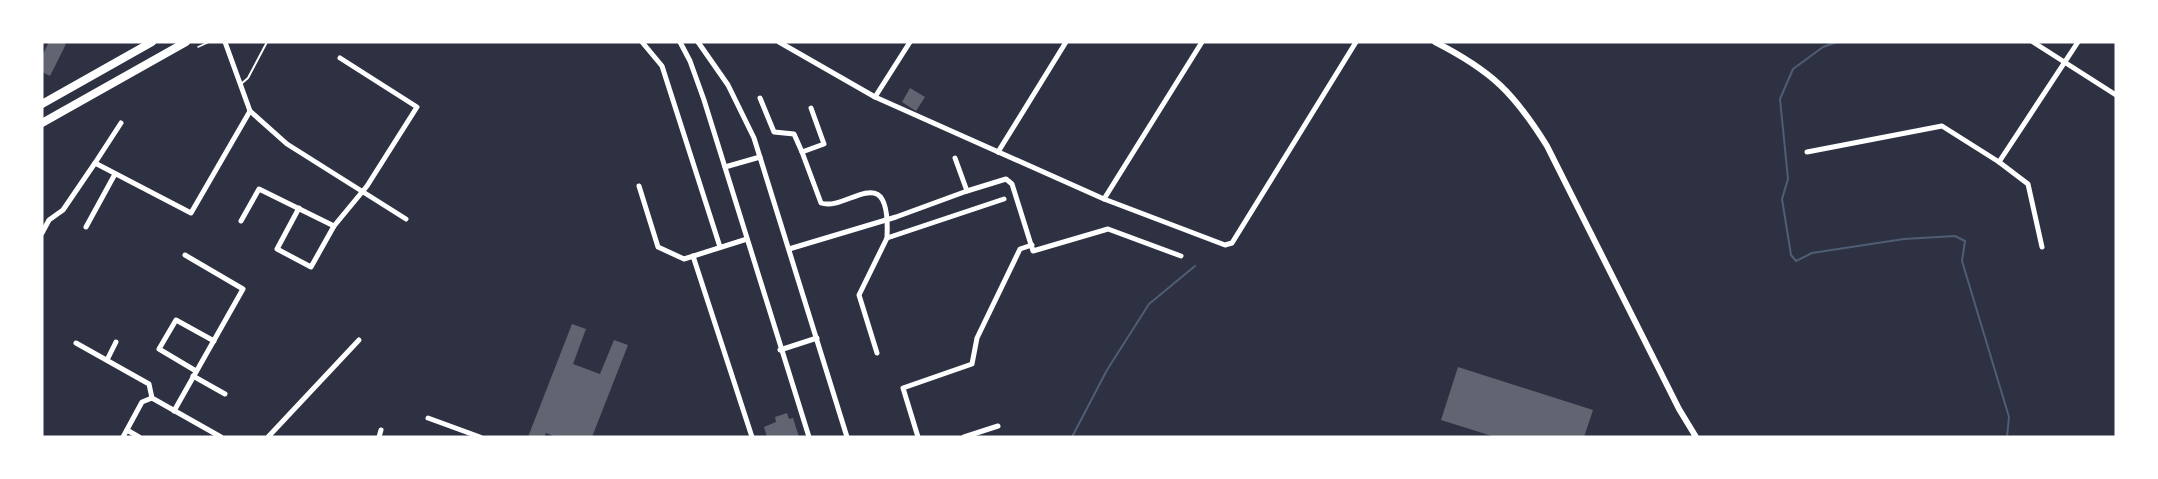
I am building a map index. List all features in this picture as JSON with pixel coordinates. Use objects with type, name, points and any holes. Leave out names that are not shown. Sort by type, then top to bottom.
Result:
[{"type":"main road","points":[[42,104],[152,42]]},
{"type":"main road","points":[[42,123],[186,42]]},
{"type":"street","points":[[225,42],[250,111],[287,144],[406,219]]},
{"type":"street","points":[[642,42],[662,66],[720,247]]},
{"type":"street","points":[[680,42],[697,78],[808,437]]},
{"type":"street","points":[[698,42],[735,97],[754,138],[847,437]]},
{"type":"street","points":[[779,42],[875,97],[998,153],[1104,199],[1225,245],[1232,243],[1356,42]]},
{"type":"street","points":[[875,97],[910,42]]},
{"type":"street","points":[[998,153],[1066,42]]},
{"type":"street","points":[[1104,199],[1202,42]]},
{"type":"street","points":[[1435,42],[1461,55],[1497,81],[1514,97],[1548,146],[1678,409],[1696,437]]},
{"type":"street","points":[[2033,42],[2116,95]]},
{"type":"street","points":[[1999,162],[2078,42]]},
{"type":"street","points":[[298,208],[277,249],[311,267],[334,226],[363,192],[417,107],[340,58]]},
{"type":"street","points":[[760,98],[774,132],[794,134],[821,203],[828,205],[866,192],[873,193],[882,199],[888,219],[887,238],[859,295],[877,352]]},
{"type":"street","points":[[802,152],[824,144],[811,108]]},
{"type":"street","points":[[94,163],[192,213],[250,111]]},
{"type":"street","points":[[42,232],[49,220],[63,210],[121,123]]},
{"type":"street","points":[[1807,153],[1942,126],[1999,162],[2028,184],[2042,247]]},
{"type":"street","points":[[725,167],[760,157]]},
{"type":"street","points":[[955,158],[967,191]]},
{"type":"street","points":[[86,227],[115,174]]},
{"type":"street","points":[[789,249],[1006,180],[1012,184],[1033,248]]},
{"type":"street","points":[[639,186],[658,247],[684,259],[747,239]]},
{"type":"street","points":[[241,221],[259,189],[334,226]]},
{"type":"street","points":[[887,238],[1004,199]]},
{"type":"street","points":[[918,437],[903,388],[972,364],[977,338],[1020,249],[1033,248],[1108,229],[1181,256]]},
{"type":"street","points":[[174,411],[243,289],[185,255]]},
{"type":"street","points":[[693,256],[752,437]]},
{"type":"street","points":[[214,341],[176,320],[159,350],[225,394]]},
{"type":"street","points":[[780,350],[817,338]]},
{"type":"street","points":[[268,437],[359,340]]},
{"type":"street","points":[[107,360],[116,342]]},
{"type":"street","points":[[76,343],[149,384],[152,398],[221,437]]},
{"type":"street","points":[[123,437],[142,402],[152,398]]},
{"type":"street","points":[[428,417],[480,437]]},
{"type":"street","points":[[964,437],[998,426]]},
{"type":"street","points":[[127,430],[139,437]]},
{"type":"street","points":[[379,437],[381,430]]},
{"type":"lane","points":[[241,84],[248,78],[267,42]]},
{"type":"path","points":[[198,47],[208,42]]},
{"type":"building","points":[[49,42],[66,44],[50,76],[42,72],[42,56]]},
{"type":"building","points":[[910,88],[925,97],[916,111],[902,102]]},
{"type":"building","points":[[572,324],[586,329],[573,364],[600,374],[614,340],[628,345],[592,437],[556,437],[546,433],[544,437],[528,437]]},
{"type":"building","points":[[1458,367],[1593,410],[1584,437],[1495,437],[1441,420]]},
{"type":"building","points":[[787,413],[789,419],[793,418],[799,437],[767,437],[764,427],[776,422],[775,417]]},
{"type":"waterway","points":[[1837,42],[1823,47],[1793,69],[1780,99],[1788,179],[1782,199],[1791,255],[1796,261],[1812,253],[1904,239],[1955,236],[1965,241],[1962,261],[2009,417],[2007,437]]},
{"type":"waterway","points":[[1072,437],[1107,370],[1149,304],[1195,266]]}]
